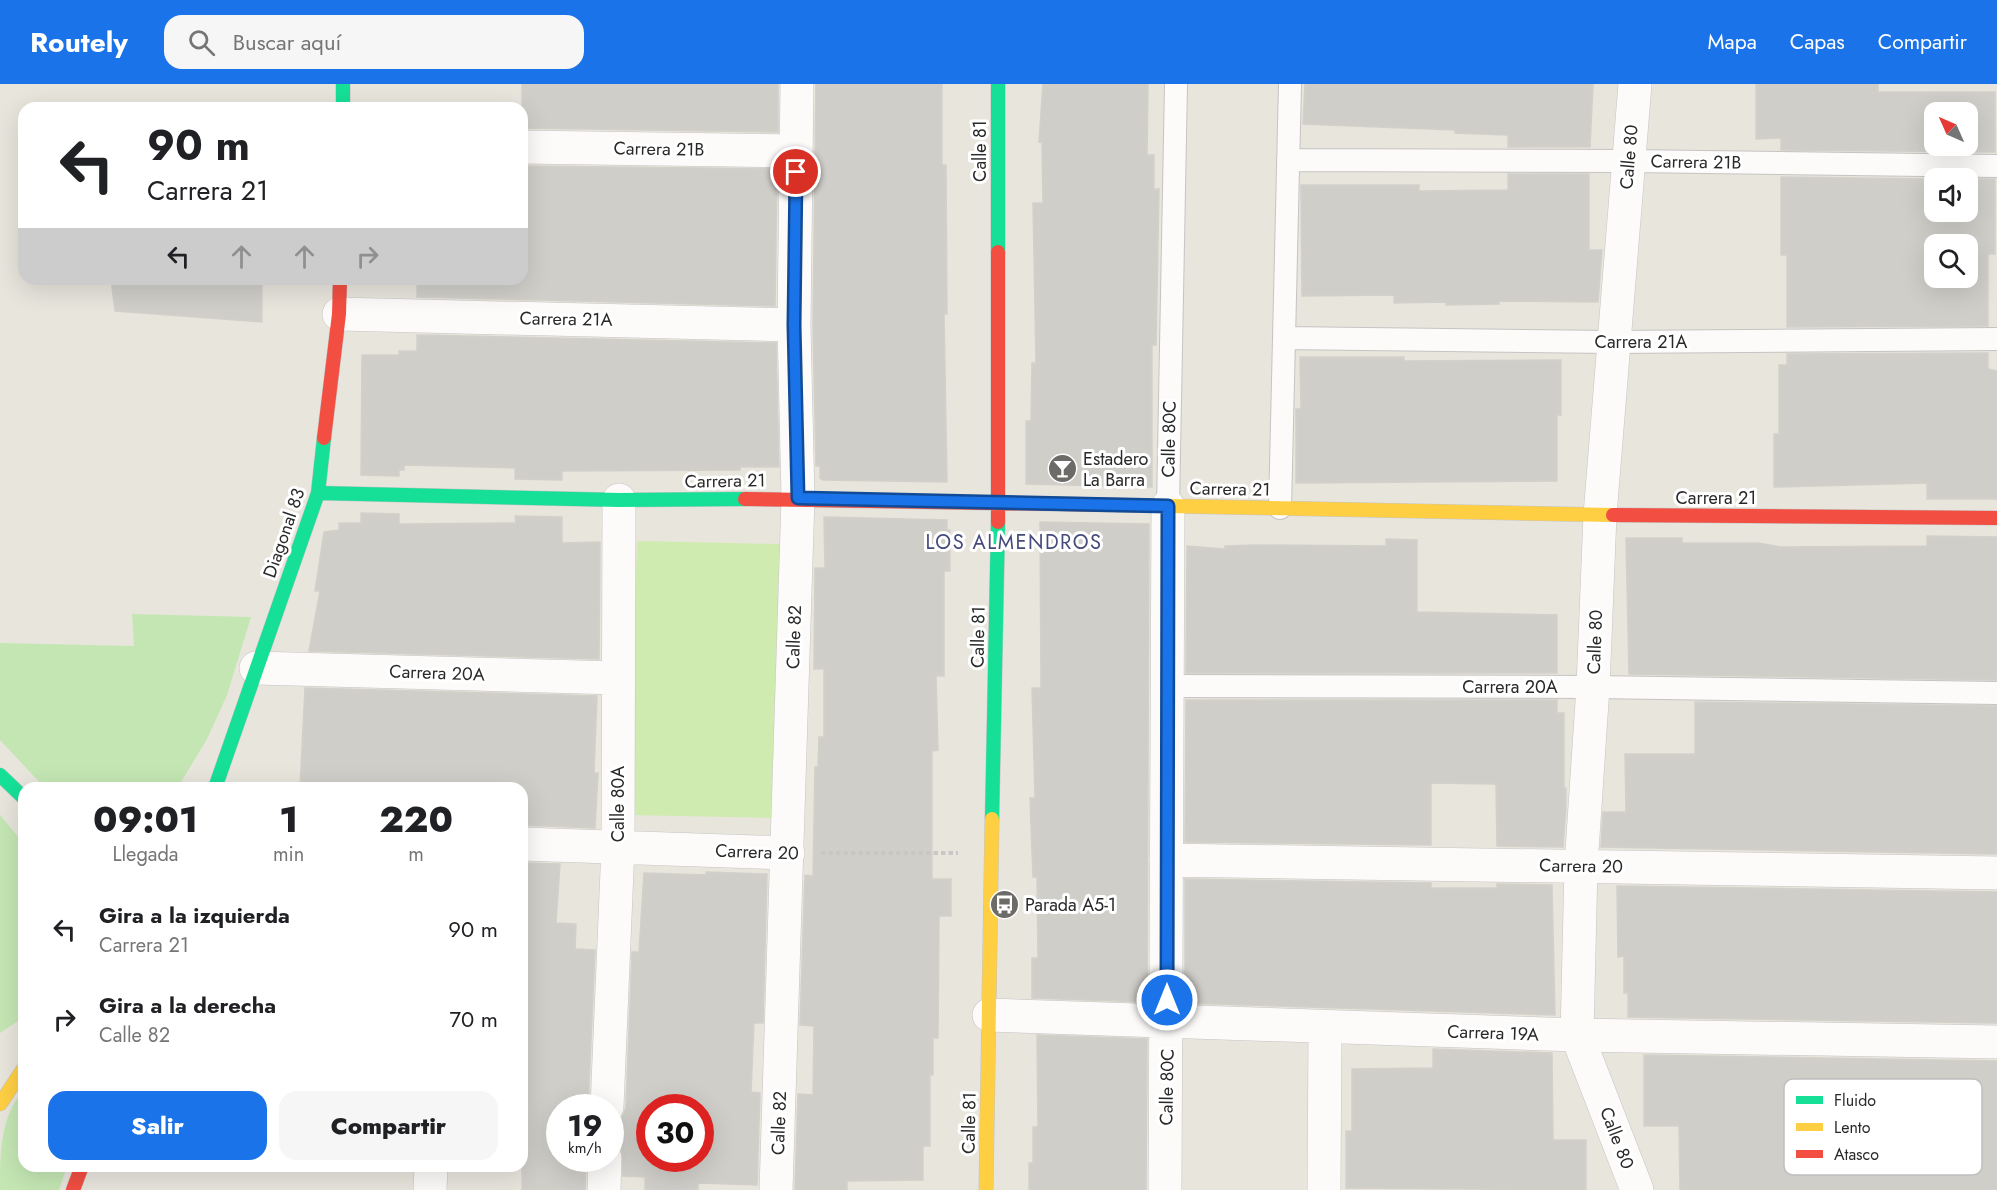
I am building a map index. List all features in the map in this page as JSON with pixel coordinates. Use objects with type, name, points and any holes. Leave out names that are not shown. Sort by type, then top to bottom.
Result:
[{"type":"street","points":[[343,84],[343,102]]},
{"type":"street","name":"Calle 82","points":[[776,1190],[798,498],[794,325],[797,84]]},
{"type":"street","name":"Calle 81","points":[[986,1190],[998,502],[998,84]]},
{"type":"street","name":"Calle 80","points":[[1635,84],[1612,342],[1600,515],[1593,687],[1581,866],[1578,1035],[1637,1190]]},
{"type":"street","name":"Carrera 21B","points":[[528,147],[796,151]]},
{"type":"street","name":"Diagonal 83","points":[[217,782],[318,493],[339,314],[340,285]]},
{"type":"street","name":"Carrera 21A","points":[[339,314],[794,325]]},
{"type":"street","name":"Carrera 21","points":[[318,493],[619,500],[798,498],[1600,515],[1997,518]]},
{"type":"street","name":"Calle 80A","points":[[608,1094],[618,847],[619,500]]},
{"type":"street","name":"Calle 80C","points":[[1166,1190],[1168,506]]},
{"type":"street","name":"Carrera 20A","points":[[256,668],[617,678]]},
{"type":"street","points":[[204,778],[238,721]]},
{"type":"street","points":[[0,775],[18,792]]},
{"type":"street","name":"Carrera 20","points":[[528,844],[788,853]]},
{"type":"street","name":"Carrera 20","points":[[1166,860],[1997,873]]},
{"type":"street","name":"Carrera 19A","points":[[989,1016],[1578,1035],[1997,1042]]},
{"type":"street","points":[[1324,1190],[1325,1028]]},
{"type":"street","points":[[9,1067],[18,1060]]},
{"type":"street","points":[[0,1104],[18,1077]]},
{"type":"street","points":[[73,1190],[80,1172]]},
{"type":"street","points":[[430,1190],[431,1172]]},
{"type":"street","points":[[604,1190],[605,1172]]},
{"type":"lane","name":"Calle 80C","points":[[1168,506],[1176,84]]},
{"type":"lane","points":[[1280,508],[1290,84]]},
{"type":"lane","name":"Carrera 21B","points":[[1288,160],[1629,161],[1997,166]]},
{"type":"lane","name":"Carrera 21A","points":[[1284,338],[1612,342],[1997,339]]},
{"type":"lane","name":"Carrera 20A","points":[[1168,686],[1593,687],[1997,693]]},
{"type":"path","name":"Carrera 20","points":[[788,853],[992,853]]},
{"type":"green space","points":[[637,541],[780,544],[771,818],[629,815]]},
{"type":"green space","points":[[132,614],[251,617],[227,695],[207,739],[181,782],[39,782],[0,740],[0,643],[134,646]]},
{"type":"green space","points":[[0,815],[18,837],[18,1021],[0,1033]]},
{"type":"green space","points":[[18,1097],[18,1172],[65,1172],[59,1190],[0,1190],[3,1136]]},
{"type":"building","points":[[522,84],[778,84],[778,132],[528,128],[528,102],[522,102]]},
{"type":"building","points":[[816,84],[942,84],[942,165],[946,165],[947,314],[944,314],[947,482],[823,480],[820,478],[820,466],[816,466],[813,325]]},
{"type":"building","points":[[1043,84],[1148,84],[1147,155],[1154,155],[1154,189],[1159,189],[1156,345],[1152,345],[1152,487],[1026,484],[1026,421],[1031,421],[1032,363],[1036,363],[1033,203],[1043,203],[1042,141],[1039,142]]},
{"type":"building","points":[[1305,84],[1593,84],[1590,147],[1508,147],[1508,135],[1455,133],[1455,130],[1303,124]]},
{"type":"building","points":[[1756,84],[1878,84],[1878,92],[1995,92],[1995,152],[1978,152],[1978,102],[1924,102],[1924,151],[1781,150],[1781,138],[1756,139]]},
{"type":"building","points":[[528,166],[777,169],[775,306],[417,297],[417,285],[528,285]]},
{"type":"building","points":[[1508,174],[1589,174],[1589,250],[1602,250],[1598,302],[1499,301],[1499,304],[1446,305],[1446,302],[1394,303],[1394,295],[1302,296],[1301,185],[1419,185],[1419,191],[1508,190]]},
{"type":"building","points":[[1781,177],[1924,179],[1924,222],[1978,222],[1978,179],[1995,179],[1995,254],[1988,254],[1988,326],[1787,327],[1787,255],[1781,255]]},
{"type":"building","points":[[112,285],[262,285],[262,322],[115,311]]},
{"type":"building","points":[[417,335],[776,343],[779,467],[740,467],[740,470],[562,471],[562,480],[515,479],[515,468],[404,465],[404,470],[399,470],[399,476],[361,475],[362,355],[399,355],[399,351],[417,351]]},
{"type":"building","points":[[1988,353],[1988,369],[1997,371],[1997,499],[1927,499],[1927,483],[1774,487],[1774,434],[1779,434],[1779,365],[1787,365],[1787,354]]},
{"type":"building","points":[[1300,357],[1404,357],[1404,361],[1561,360],[1561,415],[1557,415],[1557,481],[1296,483],[1296,409],[1301,409]]},
{"type":"building","points":[[361,513],[399,514],[399,524],[516,523],[515,516],[562,517],[562,543],[600,542],[599,659],[309,651],[320,591],[315,591],[324,532],[339,530],[339,523],[361,523]]},
{"type":"building","points":[[824,517],[947,520],[947,530],[950,530],[950,571],[944,571],[944,676],[936,676],[938,750],[932,751],[932,879],[951,879],[951,916],[939,916],[938,1038],[933,1038],[933,1075],[930,1075],[930,1146],[923,1146],[923,1180],[847,1181],[847,1190],[795,1190],[798,1094],[813,1095],[814,1026],[800,1025],[805,875],[813,876],[815,767],[818,767],[819,737],[824,737],[824,669],[814,669],[815,568],[825,568]]},
{"type":"building","points":[[1040,522],[1149,524],[1147,1002],[1032,998],[1032,958],[1038,958],[1037,877],[1033,877],[1030,798],[1035,798],[1032,688],[1041,688]]},
{"type":"building","points":[[1927,536],[1997,537],[1997,680],[1629,674],[1626,538],[1682,538],[1682,543],[1758,543],[1781,547],[1927,546]]},
{"type":"building","points":[[1386,539],[1417,540],[1417,612],[1557,615],[1557,673],[1186,673],[1187,546],[1225,549],[1225,546],[1255,545],[1386,546]]},
{"type":"building","points":[[305,688],[597,696],[594,773],[598,773],[595,828],[528,825],[528,782],[300,782]]},
{"type":"building","points":[[1186,700],[1557,700],[1557,713],[1564,713],[1566,805],[1563,847],[1497,846],[1496,784],[1431,783],[1431,845],[1185,842]]},
{"type":"building","points":[[1695,702],[1997,706],[1997,854],[1601,847],[1603,812],[1626,812],[1625,754],[1695,754]]},
{"type":"building","points":[[528,863],[560,864],[556,923],[576,924],[575,949],[595,950],[589,1094],[546,1094],[546,1172],[586,1172],[585,1190],[522,1190],[522,1172],[528,1172]]},
{"type":"building","points":[[644,873],[767,874],[763,1023],[754,1023],[751,1092],[760,1093],[757,1185],[698,1183],[698,1190],[645,1190],[645,1177],[623,1176],[632,952],[639,952]]},
{"type":"building","points":[[1185,879],[1431,883],[1431,888],[1497,888],[1497,884],[1552,885],[1555,1015],[1185,1003]]},
{"type":"building","points":[[1617,886],[1997,892],[1997,1023],[1628,1017],[1628,993],[1624,993],[1624,956],[1618,957]]},
{"type":"building","points":[[1037,1035],[1147,1039],[1146,1190],[1029,1190],[1029,1163],[1033,1163],[1033,1127],[1038,1127]]},
{"type":"building","points":[[1433,1049],[1552,1053],[1553,1140],[1586,1140],[1586,1190],[1346,1188],[1346,1131],[1352,1131],[1352,1069],[1433,1068]]},
{"type":"building","points":[[1644,1055],[1997,1061],[1997,1190],[1680,1190],[1679,1126],[1644,1126]]},
{"type":"traffic: fast","points":[[343,84],[343,102]]},
{"type":"traffic: fast","points":[[998,84],[998,252]]},
{"type":"traffic: fast","points":[[217,782],[318,493],[324,438]]},
{"type":"traffic: fast","points":[[318,493],[619,500],[745,499]]},
{"type":"traffic: fast","points":[[992,819],[998,522]]},
{"type":"traffic: fast","points":[[0,775],[18,792]]},
{"type":"traffic: slow","points":[[1118,505],[1613,515]]},
{"type":"traffic: slow","points":[[986,1190],[992,819]]},
{"type":"traffic: slow","points":[[0,1104],[18,1077]]},
{"type":"traffic: jam","points":[[998,252],[998,522]]},
{"type":"traffic: jam","points":[[324,438],[339,314],[340,285]]},
{"type":"traffic: jam","points":[[745,499],[1118,505]]},
{"type":"traffic: jam","points":[[1613,515],[1997,518]]},
{"type":"traffic: jam","points":[[73,1190],[80,1172]]},
{"type":"place","name":"Estadero La Barra","points":[[1062,469]]},
{"type":"place","name":"Parada A5-1","points":[[1004,905]]},
{"type":"district","name":"LOS ALMENDROS","points":[[1014,542]]},
{"type":"route","points":[[796,172],[794,325],[798,498],[1168,506],[1167,1000]]}]
